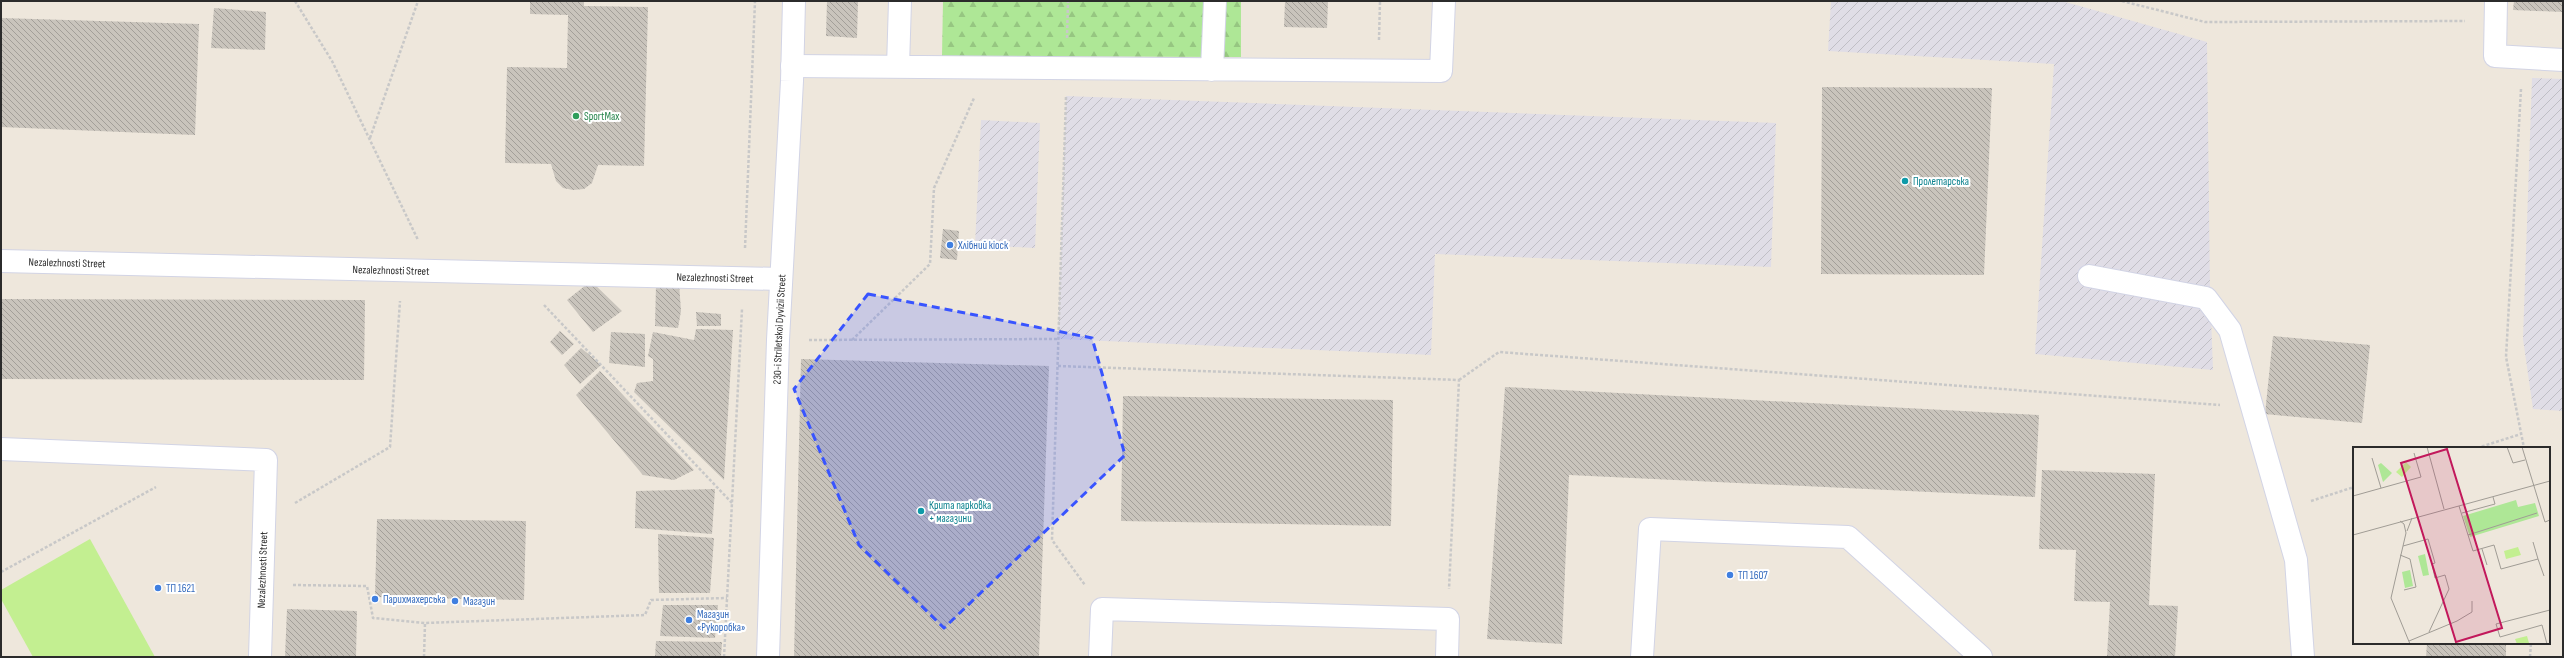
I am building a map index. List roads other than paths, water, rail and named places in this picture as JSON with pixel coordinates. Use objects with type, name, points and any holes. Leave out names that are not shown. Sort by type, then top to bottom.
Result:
[{"type":"street","name":"230-i Striletskoi Dyvizii Street","points":[[768,657],[780,279],[792,66],[794,1]]},
{"type":"street","points":[[898,67],[900,1]]},
{"type":"street","points":[[1212,70],[1215,1]]},
{"type":"street","points":[[792,66],[1440,71],[1444,1]]},
{"type":"street","points":[[2496,11],[2495,56],[2563,60]]},
{"type":"street","name":"Nezalezhnosti Street","points":[[1,261],[780,279]]},
{"type":"street","points":[[2090,276],[2206,298],[2230,330],[2296,560],[2304,657]]},
{"type":"street","name":"Nezalezhnosti Street","points":[[1,449],[266,460],[260,657]]},
{"type":"street","points":[[1642,657],[1650,529],[1848,537],[1981,657]]},
{"type":"street","points":[[1100,657],[1102,608],[1448,619],[1447,657]]},
{"type":"place","name":"SportMax","points":[[576,116]]},
{"type":"place","name":"Пролетарська","points":[[1905,181]]},
{"type":"place","name":"Хлібний кіоск","points":[[950,245]]},
{"type":"place","name":"Крита парковка + магазини","points":[[921,511]]},
{"type":"place","name":"ТП 1607","points":[[1730,575]]},
{"type":"place","name":"ТП 1621","points":[[158,588]]},
{"type":"place","name":"Парихмахерська","points":[[375,599]]},
{"type":"place","name":"Магазин","points":[[455,601]]},
{"type":"place","name":"Магазин «Рукоробка»","points":[[689,620]]}]
